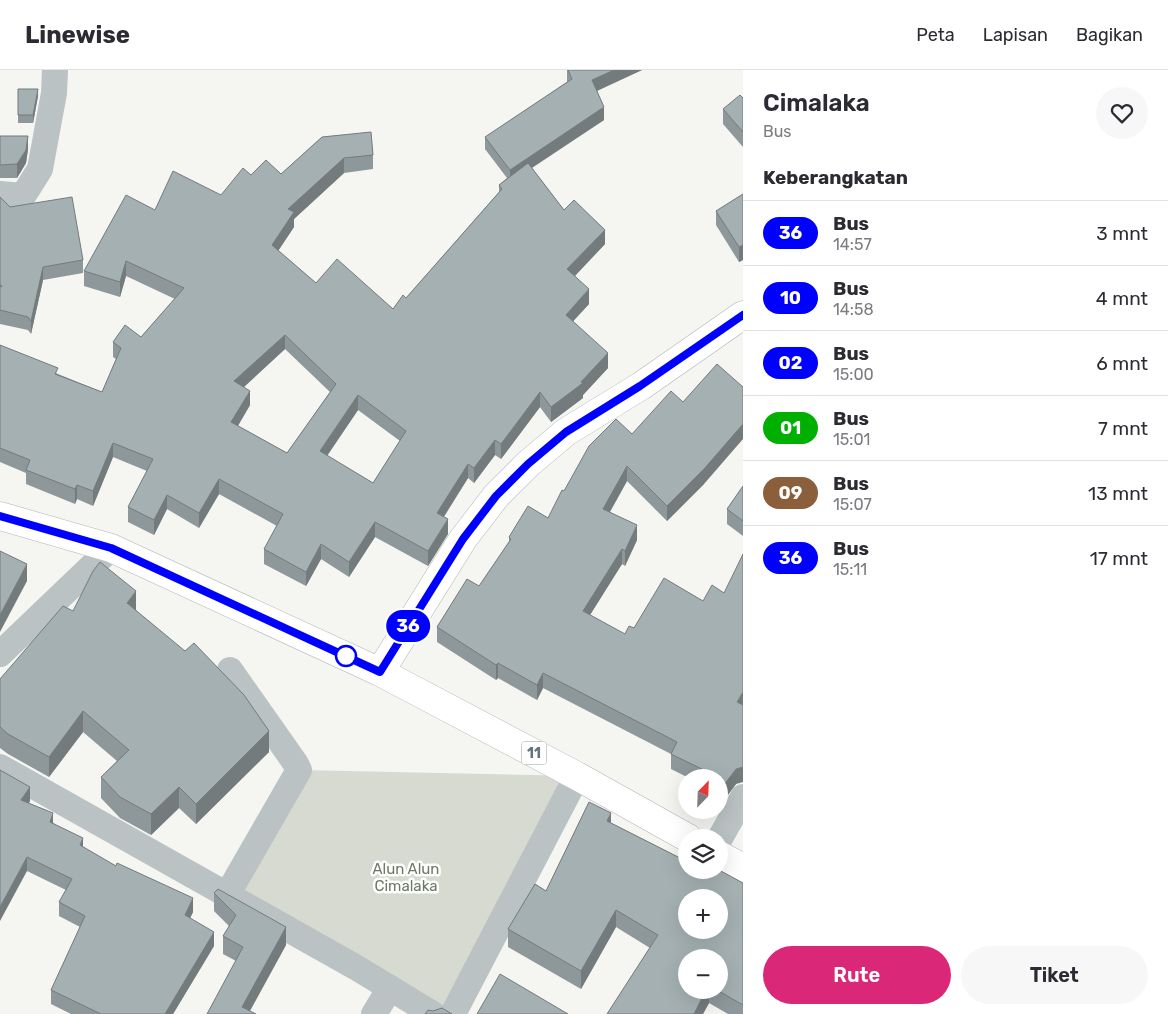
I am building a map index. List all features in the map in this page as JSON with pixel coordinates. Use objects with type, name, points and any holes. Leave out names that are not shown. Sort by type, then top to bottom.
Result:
[{"type":"main road","points":[[380,672],[463,539],[496,496],[522,470],[566,432],[640,386],[743,315]]},
{"type":"main road","name":"11","points":[[0,516],[111,548],[380,672],[577,776],[678,832]]},
{"type":"main road","points":[[728,860],[743,868]]},
{"type":"street","points":[[0,194],[23,196],[37,174],[52,108],[55,70]]},
{"type":"street","points":[[0,654],[111,548]]},
{"type":"street","points":[[227,895],[299,770],[230,670]]},
{"type":"street","points":[[0,767],[433,1014]]},
{"type":"street","points":[[453,1014],[577,776]]},
{"type":"street","points":[[725,829],[743,797]]},
{"type":"street","points":[[374,1014],[390,988]]},
{"type":"green space","name":"Alun Alun Cimalaka","points":[[299,770],[577,776],[453,1014],[227,895]]},
{"type":"building","points":[[568,70],[614,70],[592,80],[604,107],[510,170],[485,137],[572,79]]},
{"type":"building","points":[[18,89],[38,89],[33,115],[18,115]]},
{"type":"building","points":[[740,95],[743,98],[743,132],[723,109]]},
{"type":"building","points":[[371,132],[373,155],[344,158],[288,209],[294,212],[272,245],[316,283],[337,259],[393,309],[403,295],[406,298],[502,189],[499,185],[528,163],[564,210],[574,200],[605,230],[567,269],[589,289],[566,315],[608,353],[581,382],[583,383],[551,407],[540,392],[501,444],[495,440],[474,468],[468,464],[437,513],[448,519],[428,551],[375,522],[349,562],[321,544],[306,572],[264,549],[283,514],[219,479],[199,513],[167,495],[154,520],[128,507],[153,459],[113,443],[93,491],[77,485],[75,489],[26,470],[30,460],[0,448],[0,345],[58,368],[55,374],[102,392],[121,348],[113,342],[125,325],[141,337],[184,288],[126,261],[120,282],[84,271],[126,195],[155,210],[173,171],[221,195],[243,168],[251,175],[266,160],[281,174],[322,137]],"holes":[[[285,335],[336,384],[287,453],[231,422],[250,391],[234,381]],[[358,395],[406,431],[373,483],[320,451]]]},
{"type":"building","points":[[0,136],[28,136],[26,150],[17,164],[0,165]]},
{"type":"building","points":[[743,194],[743,245],[739,247],[716,211]]},
{"type":"building","points":[[0,197],[10,207],[72,197],[83,260],[43,267],[31,321],[28,317],[0,310],[0,286],[2,287],[0,284]]},
{"type":"building","points":[[717,364],[743,387],[743,424],[704,469],[667,506],[627,466],[603,509],[637,525],[625,551],[622,549],[583,611],[625,634],[629,626],[634,628],[664,578],[703,601],[712,585],[724,593],[743,554],[743,692],[737,702],[743,705],[743,767],[736,769],[728,780],[728,769],[702,769],[671,754],[677,742],[543,673],[537,685],[498,663],[496,665],[437,627],[467,579],[479,586],[511,539],[509,537],[528,506],[548,518],[562,490],[564,491],[589,446],[616,419],[632,434],[671,391],[683,402]]},
{"type":"building","points":[[743,486],[743,521],[727,509]]},
{"type":"building","points":[[0,551],[27,564],[0,615]]},
{"type":"building","points":[[100,562],[136,591],[127,603],[185,651],[194,643],[244,695],[269,731],[196,804],[179,787],[151,814],[120,797],[101,777],[129,750],[83,711],[49,757],[8,734],[0,727],[0,679],[63,606],[73,611],[93,571]]},
{"type":"building","points":[[0,770],[30,787],[21,800],[53,813],[50,822],[83,838],[80,845],[116,866],[117,863],[193,898],[185,915],[214,932],[165,1014],[101,1014],[51,990],[85,916],[59,902],[72,879],[27,857],[0,907]]},
{"type":"building","points":[[589,802],[611,813],[607,821],[678,857],[678,879],[728,879],[728,875],[743,883],[743,1005],[728,996],[728,949],[678,949],[678,999],[702,999],[694,1014],[607,1014],[658,935],[616,910],[581,971],[508,929],[535,884],[546,891]]},
{"type":"building","points":[[218,889],[286,927],[242,1007],[256,1014],[207,1014],[243,947],[223,936],[236,915],[214,893]]},
{"type":"building","points":[[500,974],[568,1014],[477,1014]]},
{"type":"building","points":[[442,1008],[452,1014],[425,1014],[428,1010],[433,1011]]},
{"type":"bus line","name":"36","points":[[0,516],[111,548],[380,672],[463,539],[496,496],[528,464],[566,432],[640,386],[743,315]]}]
